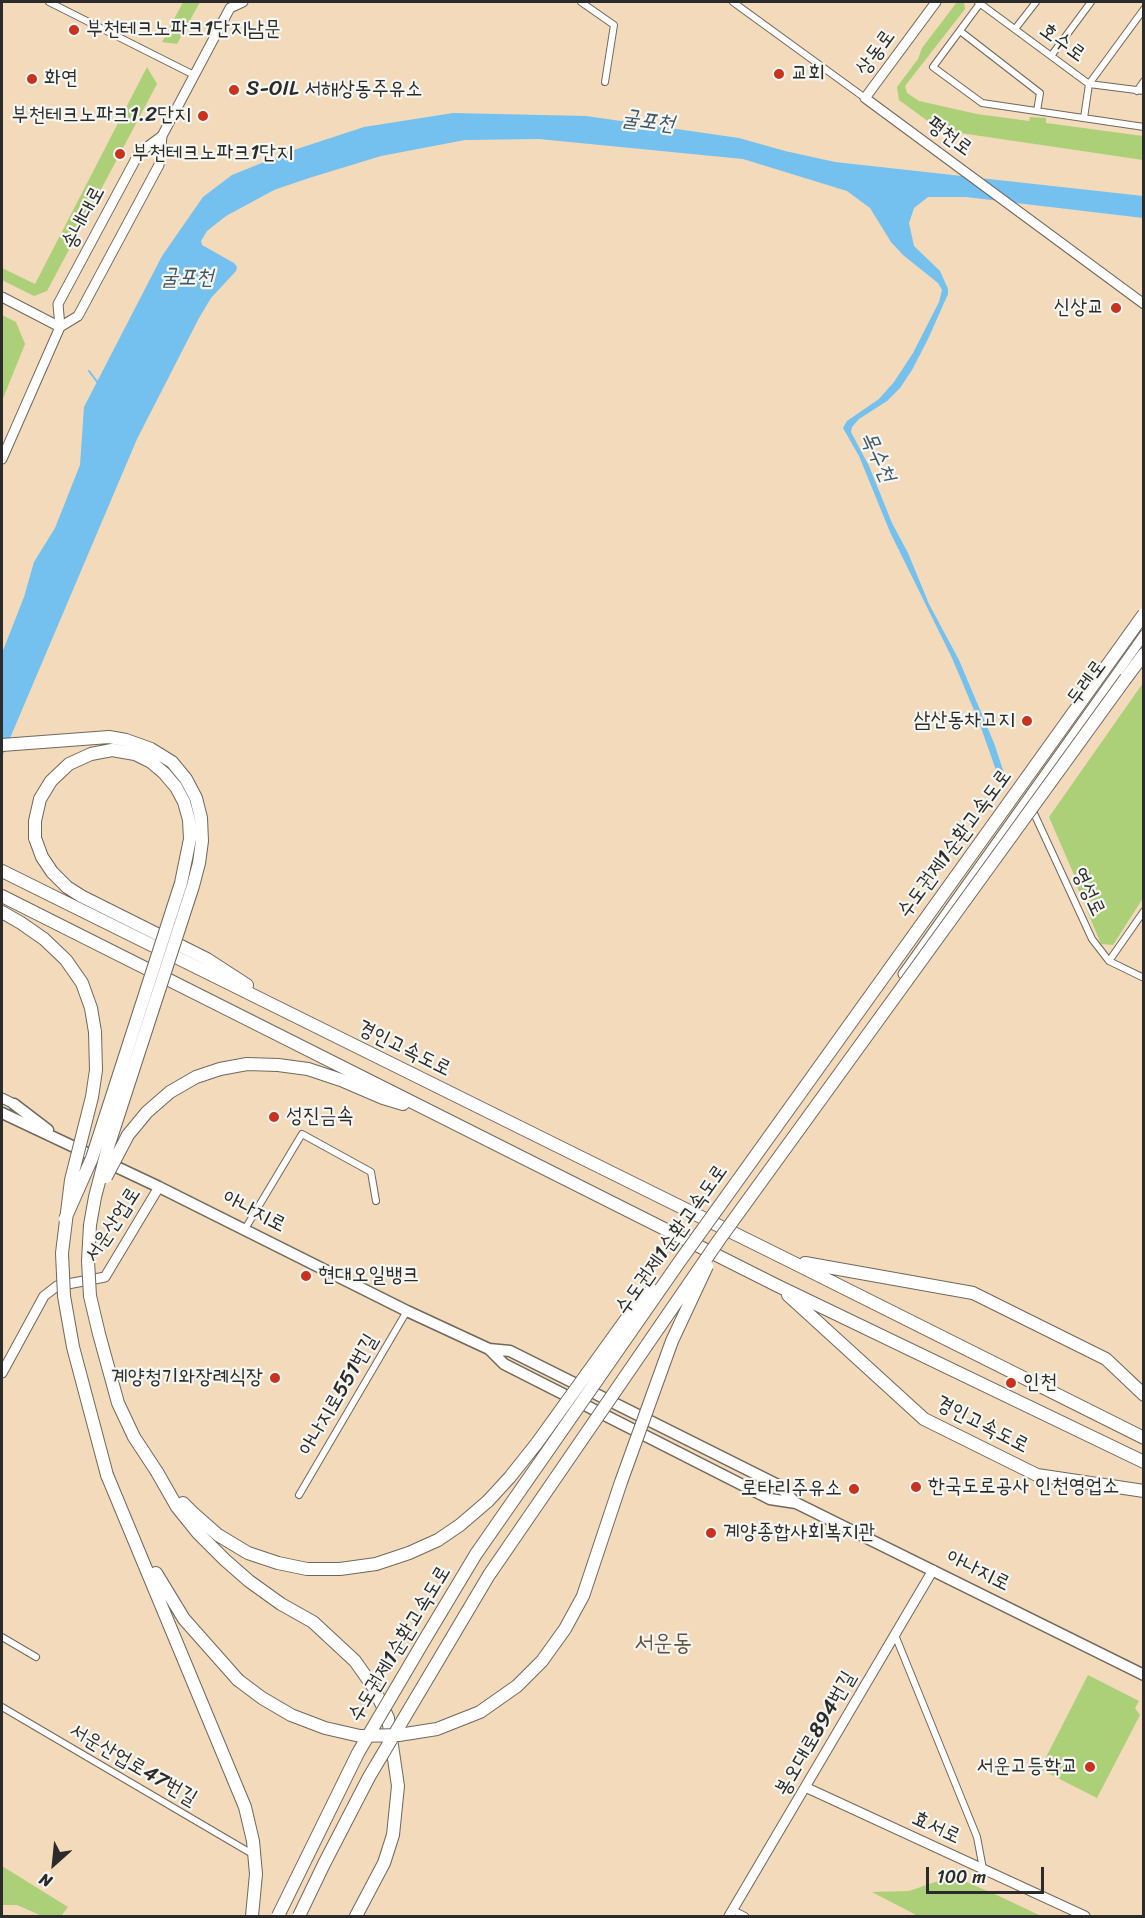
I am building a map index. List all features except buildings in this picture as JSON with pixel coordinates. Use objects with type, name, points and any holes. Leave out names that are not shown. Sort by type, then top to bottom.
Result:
[{"type":"highway","name":"수도권제1순환고속도로","points":[[278,1917],[358,1753],[470,1564],[680,1261],[1143,614]]},
{"type":"highway","name":"수도권제1순환고속도로","points":[[299,1917],[369,1777],[489,1575],[718,1240],[1143,654]]},
{"type":"highway","points":[[2,745],[109,737],[126,740],[151,749],[172,762],[186,779],[196,798],[201,818],[202,841],[193,886],[108,1147],[95,1197],[90,1226],[88,1261],[93,1306],[118,1403],[134,1437],[177,1507],[198,1533],[225,1560],[265,1592],[313,1622],[355,1661],[374,1688],[388,1719],[398,1786],[393,1835],[384,1863],[356,1917]]},
{"type":"highway","points":[[65,1219],[92,1158],[181,883],[190,839],[189,820],[184,802],[165,773],[151,762],[135,754],[112,750],[91,754],[69,764],[51,781],[40,799],[35,821],[35,838],[47,864],[67,886],[81,896],[207,959],[290,1014]]},
{"type":"highway","name":"경인고속도로","points":[[2,871],[1143,1438]]},
{"type":"highway","name":"경인고속도로","points":[[2,896],[778,1286],[1143,1462]]},
{"type":"highway","points":[[2,912],[45,939],[66,960],[82,983],[91,1008],[95,1032],[96,1070],[92,1097],[71,1180],[62,1253],[66,1306],[73,1347],[107,1475],[245,1808],[253,1842],[256,1874],[252,1917]]},
{"type":"highway","points":[[95,1197],[128,1135],[147,1112],[170,1092],[196,1077],[220,1069],[247,1064],[278,1065],[308,1070],[341,1080],[383,1098],[436,1114]]},
{"type":"highway","points":[[107,1475],[159,1581],[184,1619],[238,1680],[291,1715],[325,1728],[360,1736],[399,1735],[438,1729],[480,1712],[517,1686],[542,1661],[565,1629],[582,1596],[672,1341],[718,1240]]},
{"type":"highway","points":[[157,1472],[192,1513],[218,1536],[248,1553],[278,1563],[307,1569],[340,1569],[376,1564],[409,1553],[438,1540],[489,1501],[537,1443],[633,1311],[680,1261]]},
{"type":"highway","name":"경인고속도로","points":[[790,1261],[974,1293],[1106,1359],[1143,1395]]},
{"type":"highway","name":"경인고속도로","points":[[778,1286],[924,1419],[1037,1475],[1143,1491]]},
{"type":"main road","points":[[14,1104],[68,1144]]},
{"type":"main road","name":"아나지로","points":[[2,1113],[159,1186],[408,1311],[489,1349],[504,1364],[770,1499],[796,1503],[1143,1675]]},
{"type":"street","points":[[49,2],[194,75]]},
{"type":"street","name":"송내대로","points":[[60,327],[78,316],[159,165],[162,136],[229,5],[243,2]]},
{"type":"street","points":[[581,2],[614,25],[605,82]]},
{"type":"street","name":"평천로","points":[[733,2],[1143,304]]},
{"type":"street","name":"상동로","points":[[865,98],[936,2]]},
{"type":"street","points":[[980,2],[933,68],[982,103],[1143,127]]},
{"type":"street","name":"호수로","points":[[980,2],[1089,84],[1140,91]]},
{"type":"street","name":"호수로","points":[[1015,29],[1036,2]]},
{"type":"street","points":[[1052,56],[1091,2]]},
{"type":"street","name":"호수로","points":[[1089,84],[1143,9]]},
{"type":"street","points":[[960,31],[1040,93],[1037,111]]},
{"type":"street","points":[[1140,91],[1143,81]]},
{"type":"street","points":[[1084,118],[1089,84]]},
{"type":"street","name":"송내대로","points":[[2,459],[60,327],[58,304],[139,153],[162,136]]},
{"type":"street","points":[[2,297],[60,327]]},
{"type":"street","name":"두레로","points":[[903,974],[1143,635]]},
{"type":"street","name":"영성로","points":[[1027,797],[1092,939],[1109,961],[1143,978]]},
{"type":"street","points":[[1109,961],[1143,911]]},
{"type":"street","points":[[2,1098],[14,1104]]},
{"type":"street","points":[[245,1229],[302,1134],[371,1172],[376,1201]]},
{"type":"street","name":"서운산업로","points":[[2,1373],[44,1296],[57,1286],[105,1277],[159,1186]]},
{"type":"street","name":"아나지로551번길","points":[[299,1495],[408,1311]]},
{"type":"street","name":"봉오대로894번길","points":[[731,1913],[933,1570]]},
{"type":"street","points":[[895,1635],[977,1837],[984,1870]]},
{"type":"street","points":[[2,1637],[36,1657]]},
{"type":"street","name":"서운산업로47번길","points":[[2,1707],[249,1852]]},
{"type":"street","name":"효서로","points":[[805,1787],[1085,1917]]},
{"type":"street","points":[[731,1913],[745,1917]]},
{"type":"green space","points":[[183,2],[200,2],[177,44],[162,42]]},
{"type":"green space","points":[[957,2],[964,3],[965,9],[905,86],[907,93],[919,101],[977,114],[1029,121],[1030,117],[1046,118],[1046,123],[1143,136],[1143,160],[940,130],[899,100],[897,87],[918,59],[922,48]]},
{"type":"green space","points":[[147,67],[157,84],[47,291],[34,296],[2,280],[2,268],[35,284]]},
{"type":"green space","points":[[2,315],[16,322],[25,344],[2,401]]},
{"type":"green space","points":[[1143,683],[1143,898],[1113,945],[1101,944],[1049,817]]},
{"type":"green space","points":[[1088,1675],[1139,1701],[1135,1708],[1140,1715],[1097,1798],[1040,1769]]},
{"type":"green space","points":[[2,1866],[68,1907],[61,1916],[42,1916],[17,1905],[2,1905]]},
{"type":"green space","points":[[953,1876],[1041,1916],[918,1916],[872,1892],[909,1891]]},
{"type":"water","name":"굴포천","points":[[453,113],[586,116],[739,138],[835,162],[1143,196],[1143,218],[966,197],[928,197],[914,208],[909,223],[914,246],[940,271],[948,294],[928,339],[900,388],[887,401],[859,419],[852,427],[851,432],[869,466],[929,604],[959,660],[994,743],[1008,782],[1003,790],[979,722],[952,658],[890,532],[859,456],[843,428],[847,421],[879,399],[894,382],[913,353],[939,302],[942,290],[938,283],[903,255],[891,242],[870,208],[847,191],[743,159],[539,139],[465,140],[381,156],[274,190],[226,216],[207,231],[201,241],[202,245],[234,263],[237,267],[236,271],[211,298],[199,318],[137,439],[2,757],[2,653],[24,597],[34,562],[55,528],[80,465],[84,407],[162,256],[203,197],[232,175],[294,150],[364,127]]},
{"type":"waterway","points":[[89,371],[98,383]]},
{"type":"place","name":"부천테크노파크1단지남문","points":[[74,30]]},
{"type":"place","name":"교회","points":[[779,74]]},
{"type":"place","name":"화연","points":[[32,79]]},
{"type":"place","name":"S-OIL 서해상동주유소","points":[[234,90]]},
{"type":"place","name":"부천테크노파크1.2단지","points":[[203,116]]},
{"type":"place","name":"부천테크노파크1단지","points":[[120,154]]},
{"type":"place","name":"신상교","points":[[1116,308]]},
{"type":"place","name":"삼산동차고지","points":[[1027,721]]},
{"type":"place","name":"성진금속","points":[[274,1117]]},
{"type":"place","name":"현대오일뱅크","points":[[306,1276]]},
{"type":"place","name":"계양청기와장례식장","points":[[275,1378]]},
{"type":"place","name":"인천","points":[[1011,1383]]},
{"type":"place","name":"한국도로공사 인천영업소","points":[[916,1487]]},
{"type":"place","name":"로타리주유소","points":[[854,1489]]},
{"type":"place","name":"계양종합사회복지관","points":[[711,1533]]},
{"type":"place","name":"서운고등학교","points":[[1090,1767]]},
{"type":"district","name":"서운동","points":[[663,1644]]},
{"type":"water label","name":"목수천","points":[[877,457]]}]
